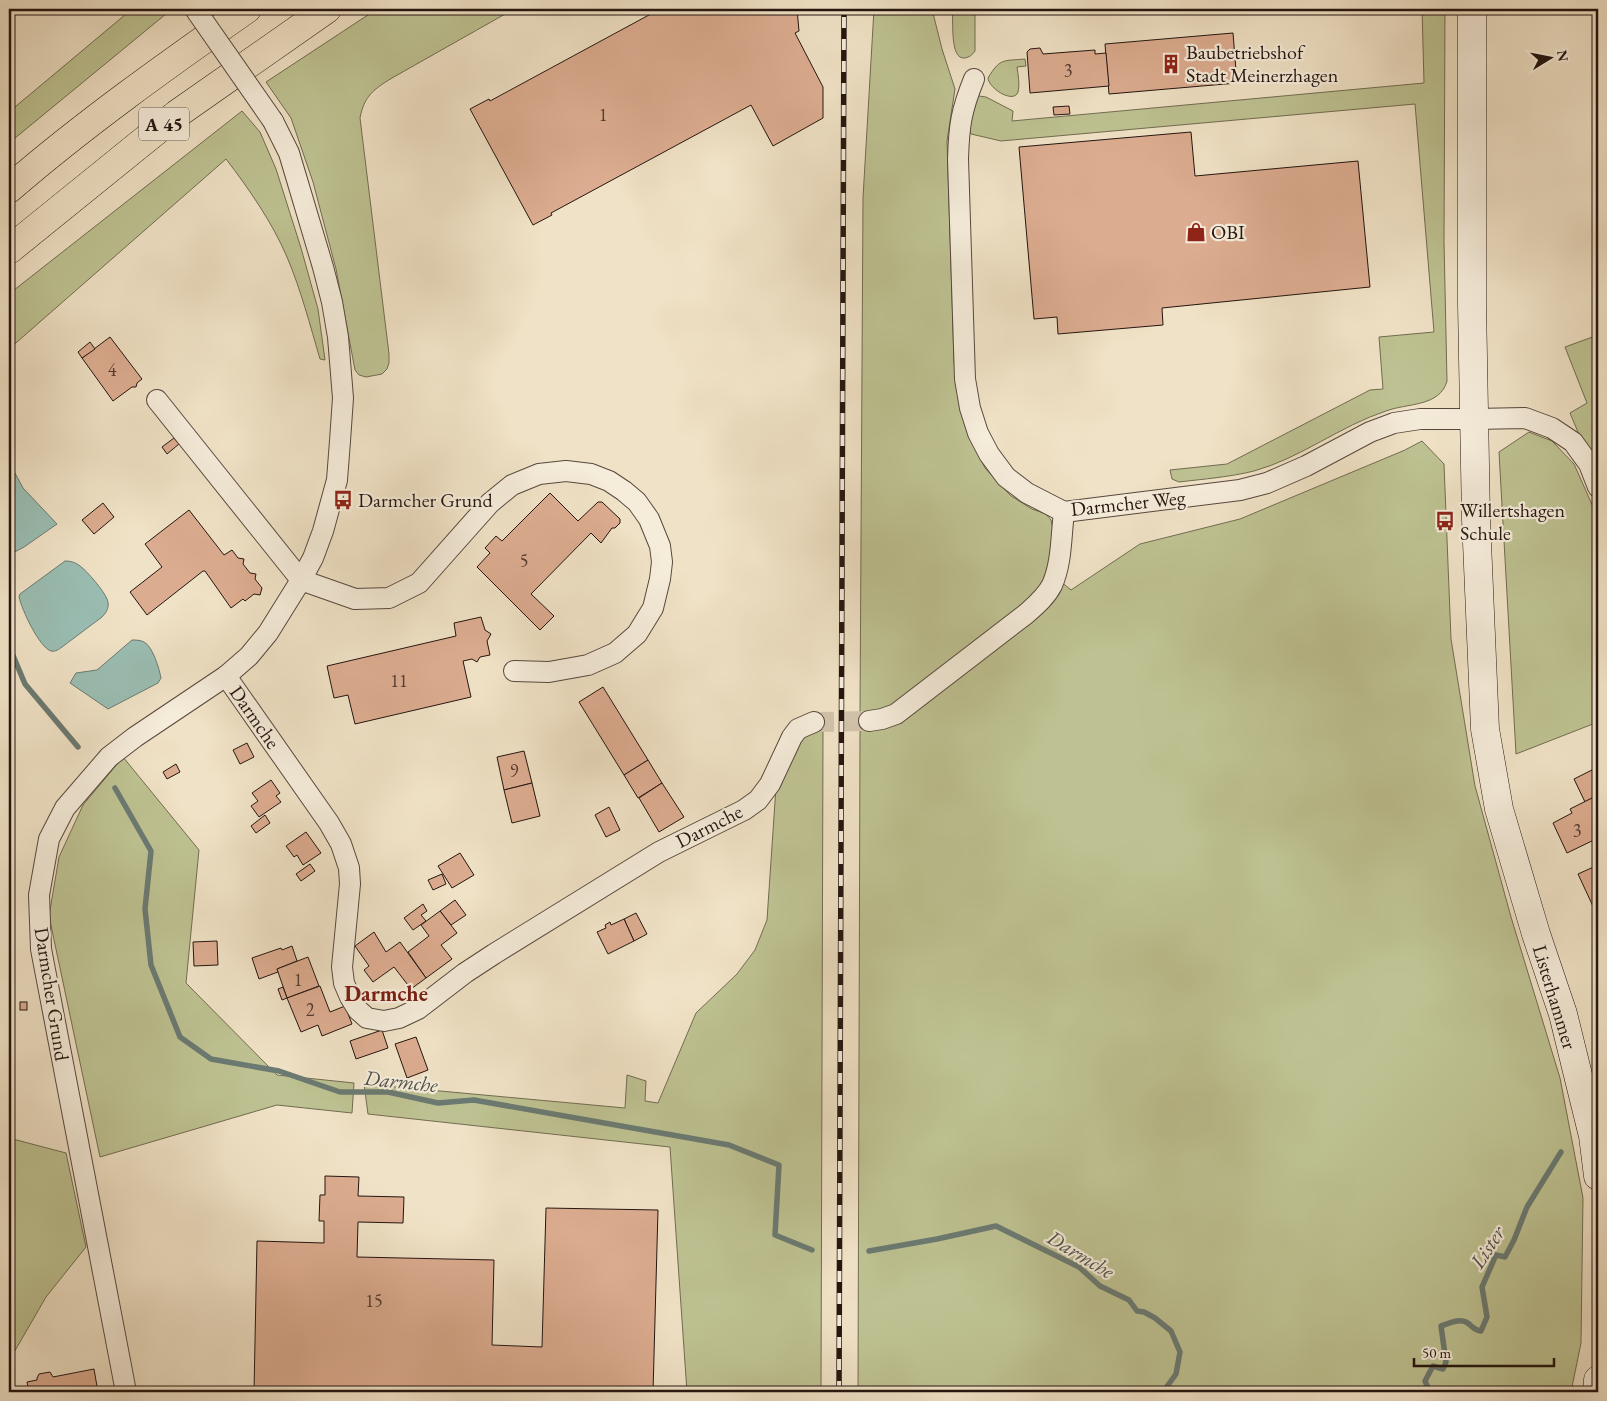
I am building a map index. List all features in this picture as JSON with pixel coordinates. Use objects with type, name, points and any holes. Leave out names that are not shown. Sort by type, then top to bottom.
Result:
[{"type":"highway","name":"A 45","points":[[9,189],[90,123],[159,71],[247,9]]},
{"type":"highway","name":"A 45","points":[[9,250],[177,114],[327,9]]},
{"type":"main road","name":"Listerhammer","points":[[1472,9],[1474,418],[1476,519],[1485,729],[1499,808],[1536,934],[1563,1014],[1593,1136],[1598,1176]]},
{"type":"main road","points":[[1597,1392],[1598,1380]]},
{"type":"street","name":"Darmcher Grund","points":[[126,1392],[41,949],[39,895],[49,839],[65,808],[110,758],[135,737],[226,676],[249,656],[268,633],[301,580],[313,558],[324,531],[337,480],[340,441],[342,393],[338,337],[326,276],[289,153],[273,121],[195,9]]},
{"type":"street","name":"Darmcher Weg","points":[[974,79],[959,129],[958,160],[965,379],[970,408],[978,433],[989,454],[1006,477],[1027,493],[1064,512],[1240,490],[1267,483],[1306,466],[1370,432],[1394,423],[1420,419],[1474,418],[1525,418],[1552,428],[1573,442],[1589,464],[1598,487]]},
{"type":"street","points":[[157,400],[301,580],[354,600],[389,598],[419,583],[490,503],[512,485],[539,474],[566,472],[591,474],[609,481],[624,490],[637,502],[649,519],[655,532],[662,562],[653,608],[637,634],[615,653],[588,665],[549,672],[514,671]]},
{"type":"street","points":[[868,721],[896,714],[1041,601],[1052,586],[1058,562],[1064,512]]},
{"type":"street","name":"Darmche","points":[[226,676],[329,822],[341,844],[349,868],[350,884],[342,967],[344,983],[358,1010],[367,1018],[384,1021],[399,1018],[418,1009],[487,959],[659,852],[744,810],[758,800],[770,784],[792,737],[798,729],[814,722]]},
{"type":"green space","points":[[132,9],[172,9],[9,143],[9,112]]},
{"type":"green space","points":[[377,9],[514,9],[386,82],[371,94],[364,104],[360,118],[389,354],[387,369],[382,374],[366,377],[359,375],[355,370],[336,269],[313,182],[291,118],[266,82]]},
{"type":"green space","points":[[874,9],[932,9],[955,89],[947,141],[954,361],[959,402],[970,438],[985,468],[1011,496],[1032,509],[1046,514],[1051,520],[1053,529],[1047,580],[1034,598],[894,707],[860,713],[863,198]]},
{"type":"green space","points":[[952,9],[979,9],[981,13],[975,13],[975,51],[967,58],[960,57],[956,53],[953,38]]},
{"type":"green space","points":[[1422,9],[1445,9],[1444,242],[1447,381],[1443,389],[1430,400],[1394,408],[1369,417],[1288,458],[1254,471],[1179,482],[1172,479],[1170,470],[1227,464],[1370,390],[1383,389],[1379,337],[1434,332],[1415,104],[1001,141],[971,134],[969,129],[974,99],[979,96],[986,97],[1013,111],[1012,121],[1424,83]]},
{"type":"green space","points":[[1025,59],[1026,66],[1017,67],[1019,86],[1016,95],[1007,96],[1002,94],[989,82],[988,78],[999,64]]},
{"type":"green space","points":[[242,111],[260,132],[276,169],[318,309],[325,360],[320,359],[297,282],[281,244],[260,206],[226,159],[9,349],[9,294]]},
{"type":"green space","points":[[1598,335],[1598,480],[1570,413],[1587,403],[1565,347]]},
{"type":"green space","points":[[1529,432],[1552,441],[1574,464],[1598,518],[1598,722],[1516,754],[1499,452]]},
{"type":"green space","points":[[1422,441],[1444,464],[1451,639],[1475,786],[1511,917],[1560,1078],[1583,1198],[1581,1343],[1571,1392],[858,1392],[860,730],[888,727],[1060,581],[1071,590],[1140,544],[1240,519],[1405,450]]},
{"type":"green space","points":[[823,731],[821,1392],[687,1392],[670,1147],[368,1114],[364,1084],[625,1108],[627,1075],[646,1081],[645,1101],[658,1103],[696,1013],[737,974],[755,950],[767,920],[776,787],[794,746],[810,732]]},
{"type":"green space","points":[[123,757],[199,850],[186,983],[277,1075],[354,1083],[352,1113],[277,1105],[100,1157],[49,916],[59,857],[83,805]]},
{"type":"green space","points":[[9,1138],[66,1153],[86,1247],[46,1297],[9,1361]]},
{"type":"water","points":[[9,462],[23,488],[57,524],[9,555]]},
{"type":"water","points":[[65,561],[80,566],[87,572],[105,595],[108,606],[107,611],[102,617],[60,649],[51,651],[36,636],[19,597],[20,594]]},
{"type":"water","points":[[132,640],[140,640],[150,648],[161,678],[158,683],[108,709],[70,683],[76,673],[97,670]]},
{"type":"building","points":[[9,9],[22,9],[9,20]]},
{"type":"building","points":[[660,9],[797,9],[799,31],[795,33],[823,87],[823,118],[773,146],[751,105],[551,213],[552,215],[533,225],[470,109],[489,99],[490,101]]},
{"type":"building","name":"Baubetriebshof Stadt Meinerzhagen","points":[[1233,33],[1237,83],[1109,94],[1105,44]]},
{"type":"building","points":[[1040,48],[1043,54],[1095,50],[1095,54],[1106,53],[1109,86],[1030,93],[1027,52],[1030,49]]},
{"type":"building","points":[[1069,106],[1070,114],[1054,115],[1053,107]]},
{"type":"building","name":"OBI","points":[[1191,132],[1195,176],[1358,161],[1370,287],[1162,308],[1163,325],[1058,334],[1057,317],[1034,319],[1019,147]]},
{"type":"building","points":[[110,337],[142,379],[137,383],[136,387],[132,387],[113,401],[82,358]]},
{"type":"building","points":[[90,342],[95,349],[82,358],[78,352]]},
{"type":"building","points":[[174,438],[179,444],[167,454],[162,447]]},
{"type":"building","points":[[550,493],[578,521],[598,502],[602,502],[620,519],[620,523],[615,528],[612,528],[601,543],[591,533],[531,594],[554,616],[540,630],[477,567],[490,553],[485,548],[496,536],[502,541]]},
{"type":"building","points":[[103,503],[114,517],[94,534],[82,520]]},
{"type":"building","points":[[189,510],[224,555],[232,550],[238,558],[244,559],[243,564],[250,573],[256,574],[255,579],[262,588],[260,595],[254,594],[231,608],[205,571],[203,571],[147,615],[130,592],[162,567],[145,544]]},
{"type":"building","points":[[481,617],[485,630],[491,634],[487,641],[490,655],[480,657],[477,662],[472,659],[463,661],[471,697],[355,724],[348,695],[334,698],[327,666],[456,636],[454,623]]},
{"type":"building","points":[[603,687],[648,760],[624,775],[579,702]]},
{"type":"building","points":[[247,743],[254,757],[240,764],[233,750]]},
{"type":"building","points":[[524,751],[532,783],[504,790],[497,757]]},
{"type":"building","points":[[648,760],[662,783],[638,798],[624,775]]},
{"type":"building","points":[[176,764],[180,772],[167,779],[163,772]]},
{"type":"building","points":[[1594,769],[1598,778],[1598,795],[1585,802],[1574,779]]},
{"type":"building","points":[[271,780],[280,793],[276,796],[281,802],[259,817],[251,806],[258,801],[252,793]]},
{"type":"building","points":[[532,783],[540,816],[512,823],[504,790]]},
{"type":"building","points":[[662,783],[684,817],[659,832],[639,798]]},
{"type":"building","points":[[1598,795],[1598,838],[1567,853],[1553,823],[1572,813],[1570,809]]},
{"type":"building","points":[[609,807],[620,830],[606,837],[595,815]]},
{"type":"building","points":[[265,815],[270,823],[256,833],[251,826]]},
{"type":"building","points":[[306,832],[321,853],[303,865],[297,855],[294,857],[286,846]]},
{"type":"building","points":[[460,853],[474,875],[452,888],[438,866]]},
{"type":"building","points":[[310,864],[315,871],[301,881],[296,874]]},
{"type":"building","points":[[1598,865],[1598,917],[1578,874]]},
{"type":"building","points":[[442,874],[446,884],[433,890],[428,880]]},
{"type":"building","points":[[455,900],[466,915],[451,925],[440,911]]},
{"type":"building","points":[[423,904],[427,911],[421,915],[426,921],[413,930],[404,918]]},
{"type":"building","points":[[440,911],[457,933],[441,945],[452,959],[426,978],[408,952],[429,936],[421,925]]},
{"type":"building","points":[[636,913],[647,934],[634,941],[624,919]]},
{"type":"building","points":[[624,919],[634,941],[608,954],[597,932],[606,928],[605,925],[610,922],[611,925]]},
{"type":"building","points":[[374,932],[386,952],[400,942],[426,978],[411,989],[394,967],[373,982],[364,970],[369,966],[355,946]]},
{"type":"building","points":[[217,941],[218,965],[194,966],[193,942]]},
{"type":"building","points":[[292,946],[297,961],[277,969],[278,972],[259,979],[252,958]]},
{"type":"building","points":[[308,957],[319,986],[287,998],[277,969]]},
{"type":"building","points":[[320,986],[330,1012],[345,1006],[352,1024],[322,1036],[318,1025],[301,1032],[287,998]]},
{"type":"building","points":[[283,987],[287,998],[282,1000],[278,989]]},
{"type":"building","points":[[20,1002],[27,1002],[27,1010],[20,1010]]},
{"type":"building","points":[[382,1030],[388,1048],[356,1059],[350,1041]]},
{"type":"building","points":[[416,1037],[428,1070],[407,1078],[395,1044]]},
{"type":"building","points":[[325,1176],[359,1177],[358,1196],[404,1197],[403,1223],[358,1222],[357,1257],[494,1260],[492,1345],[542,1347],[546,1208],[658,1210],[653,1392],[254,1392],[257,1241],[324,1243],[324,1221],[319,1221],[320,1195],[325,1195]]},
{"type":"building","points":[[94,1369],[98,1392],[29,1392],[27,1382],[37,1380],[39,1374],[50,1372],[53,1377]]},
{"type":"waterway","name":"Darmche","points":[[9,646],[25,684],[78,747]]},
{"type":"waterway","name":"Darmche","points":[[115,788],[151,851],[145,909],[151,965],[180,1037],[211,1059],[279,1071],[340,1092],[388,1092],[438,1103],[474,1100],[729,1145],[779,1165],[775,1235],[812,1250]]},
{"type":"waterway","name":"Lister","points":[[1430,1392],[1425,1381],[1433,1366],[1443,1369],[1446,1362],[1441,1326],[1463,1321],[1476,1330],[1481,1331],[1487,1317],[1482,1287],[1496,1255],[1505,1257],[1527,1207],[1561,1152]]},
{"type":"waterway","name":"Darmche","points":[[869,1251],[996,1226],[1079,1267],[1100,1286],[1129,1300],[1137,1311],[1144,1312],[1155,1318],[1171,1331],[1180,1352],[1176,1374],[1163,1392]]},
{"type":"tunnel","points":[[814,722],[869,721]]},
{"type":"railway","points":[[839,1392],[844,9]]},
{"type":"place","name":"Baubetriebshof Stadt Meinerzhagen","points":[[1171,64]]},
{"type":"place","name":"OBI","points":[[1196,232]]},
{"type":"place","name":"Darmcher Grund","points":[[343,500]]},
{"type":"place","name":"Willertshagen Schule","points":[[1445,521]]},
{"type":"district","name":"Darmche","points":[[386,993]]}]
